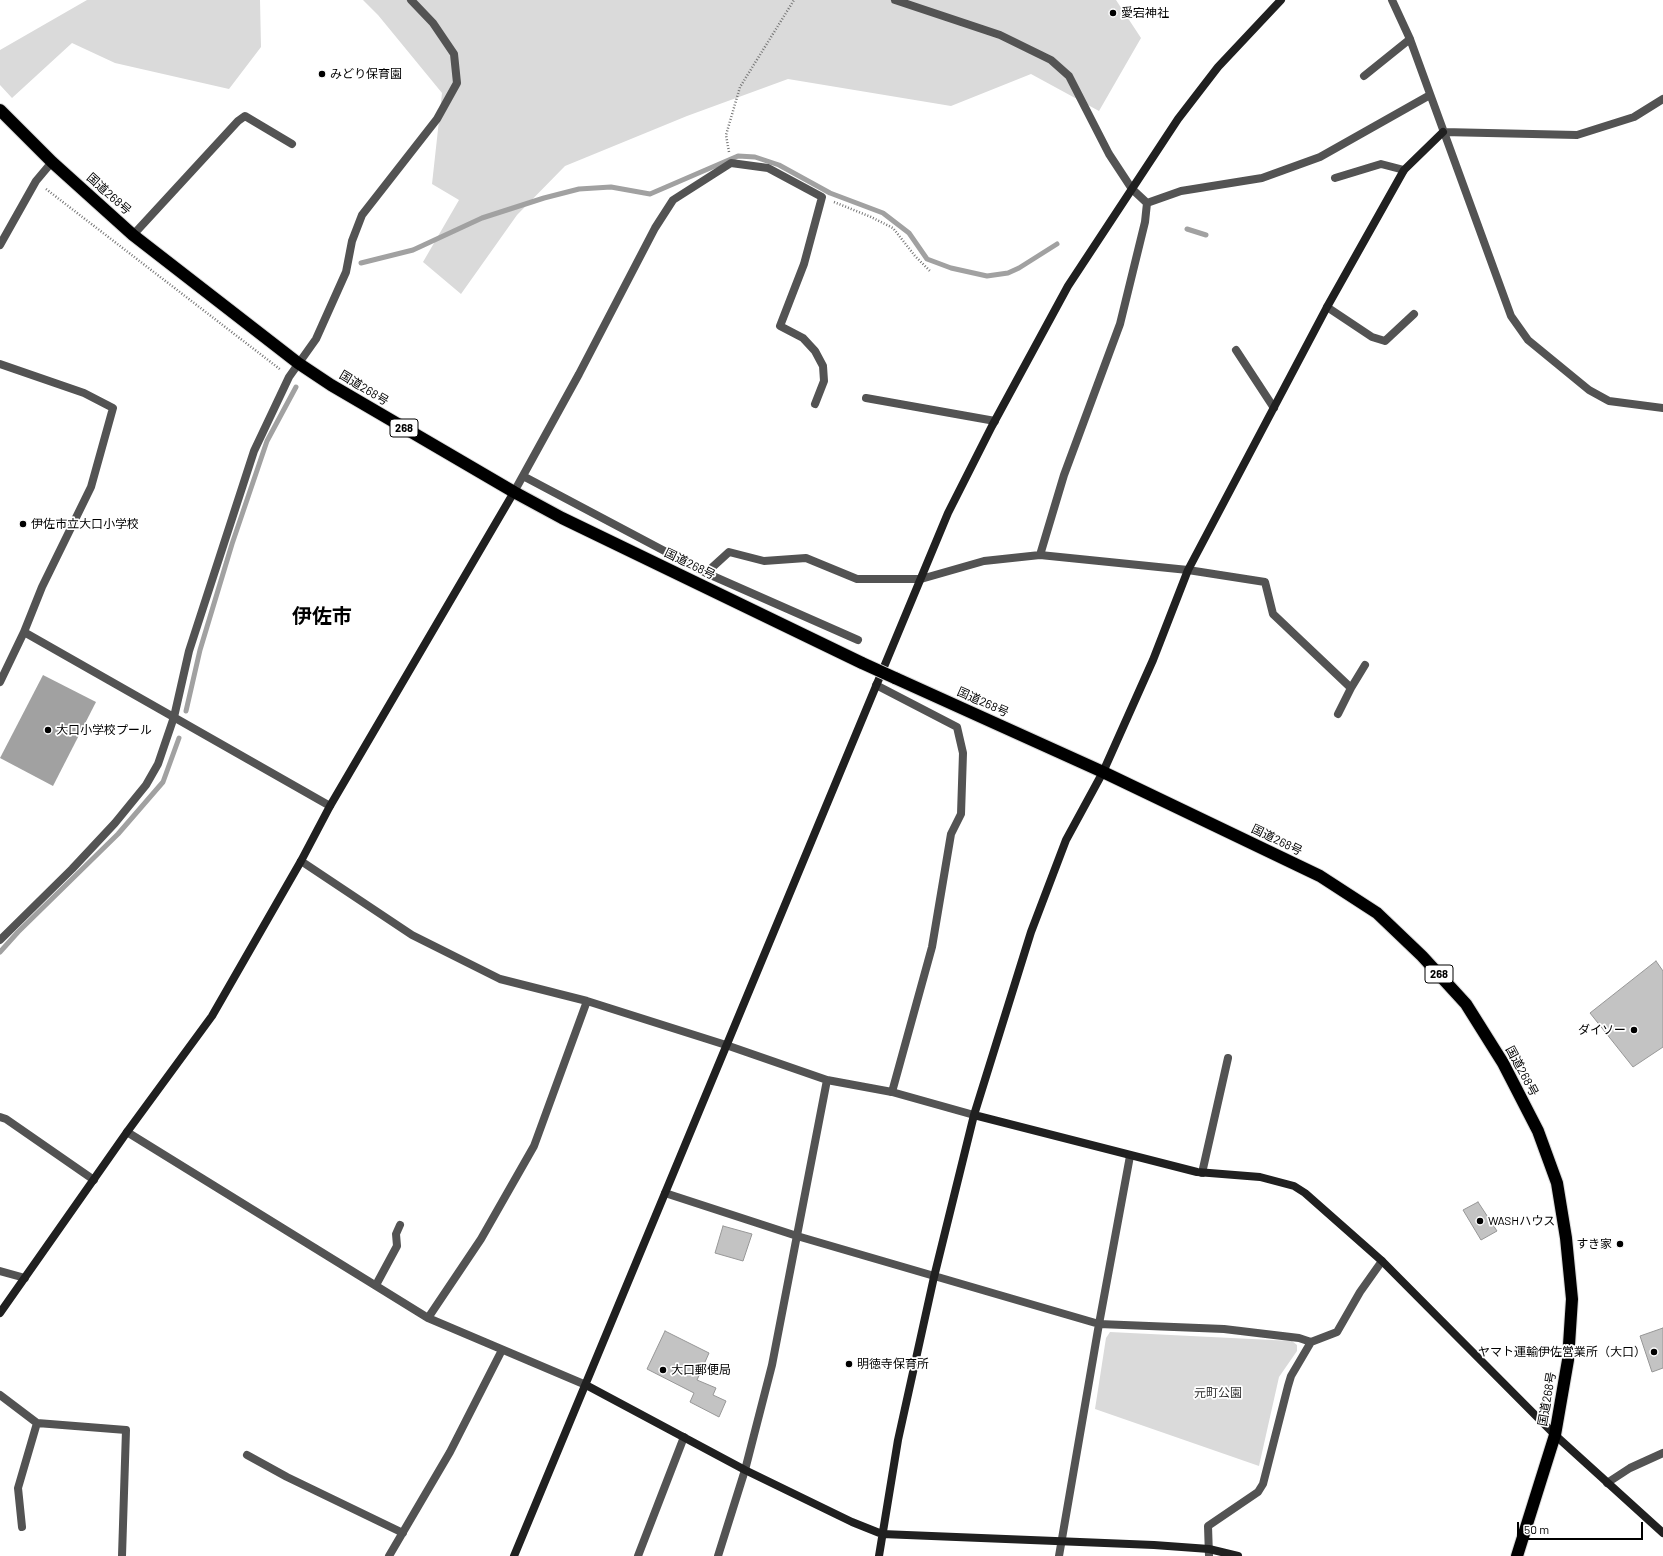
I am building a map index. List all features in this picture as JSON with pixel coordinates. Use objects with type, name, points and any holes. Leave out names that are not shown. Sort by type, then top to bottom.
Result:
[{"type":"highway","name":"国道268号","points":[[0,110],[52,162],[133,235],[298,362],[331,385],[514,492],[562,518],[862,663],[1103,772],[1320,876],[1377,913],[1422,956],[1466,1004],[1503,1062],[1538,1131],[1557,1183],[1566,1238],[1572,1299],[1568,1360],[1555,1435],[1517,1556]]},
{"type":"street","points":[[0,940],[72,869],[146,785],[158,764],[174,717],[189,651],[254,451],[289,376],[316,339],[346,272],[352,242],[362,215],[437,118],[457,83],[454,54],[433,23],[411,0]]},
{"type":"street","points":[[895,0],[1000,35],[1051,60],[1069,76],[1109,154],[1132,189],[1147,203]]},
{"type":"street","points":[[514,1556],[948,513],[994,421],[1068,286],[1178,119],[1218,67],[1281,0]]},
{"type":"street","points":[[1392,0],[1410,39],[1511,316],[1528,340],[1589,390],[1609,401],[1663,408]]},
{"type":"street","points":[[1364,76],[1410,39]]},
{"type":"street","points":[[1147,203],[1181,191],[1262,178],[1320,157],[1430,95]]},
{"type":"street","points":[[880,1556],[882,1534],[898,1440],[934,1277],[974,1115],[1031,932],[1066,840],[1103,772],[1153,660],[1188,570],[1327,307],[1404,170],[1443,132],[1578,135],[1634,117],[1663,100]]},
{"type":"street","points":[[133,235],[238,121],[245,116],[292,144]]},
{"type":"street","points":[[0,245],[36,181],[52,162]]},
{"type":"street","points":[[0,1313],[127,1132],[212,1016],[330,806],[523,476],[579,374],[655,228],[673,200],[731,163],[768,168],[822,197],[804,264],[780,326],[803,338],[815,351],[823,366],[824,381],[815,404]]},
{"type":"street","points":[[1335,178],[1381,164],[1404,170]]},
{"type":"street","points":[[1040,555],[1064,475],[1120,324],[1145,222],[1147,203]]},
{"type":"street","points":[[1327,307],[1372,337],[1385,341],[1414,314]]},
{"type":"street","points":[[1236,350],[1274,408]]},
{"type":"street","points":[[0,364],[84,393],[113,408],[90,487],[42,588],[24,632],[0,682]]},
{"type":"street","points":[[866,398],[994,421]]},
{"type":"street","points":[[523,476],[706,573],[858,640]]},
{"type":"street","points":[[706,573],[729,552],[764,561],[806,558],[857,579],[920,579],[984,561],[1040,555],[1188,570],[1265,582],[1273,614],[1351,688]]},
{"type":"street","points":[[24,632],[330,806]]},
{"type":"street","points":[[1338,714],[1365,665]]},
{"type":"street","points":[[876,685],[957,727],[963,753],[961,814],[951,834],[932,947],[892,1092]]},
{"type":"street","points":[[301,860],[412,935],[500,979],[587,1001],[827,1080],[892,1092],[1130,1156],[1202,1172],[1260,1177],[1294,1186],[1321,1206],[1382,1261],[1555,1435],[1663,1533]]},
{"type":"street","points":[[428,1318],[481,1239],[534,1146],[587,1001]]},
{"type":"street","points":[[1202,1172],[1228,1058]]},
{"type":"street","points":[[718,1556],[745,1470],[772,1365],[827,1080]]},
{"type":"street","points":[[0,1117],[6,1119],[94,1180]]},
{"type":"street","points":[[127,1132],[428,1318],[586,1385],[745,1470],[852,1522],[882,1534],[1154,1545],[1238,1556]]},
{"type":"street","points":[[1059,1556],[1130,1156]]},
{"type":"street","points":[[665,1193],[797,1236],[1099,1324],[1224,1329],[1299,1338],[1311,1342],[1337,1332],[1360,1292],[1382,1261]]},
{"type":"street","points":[[376,1285],[396,1246],[396,1234],[400,1225]]},
{"type":"street","points":[[0,1271],[25,1278]]},
{"type":"street","points":[[1209,1552],[1208,1526],[1258,1492],[1263,1484],[1288,1386],[1311,1342]]},
{"type":"street","points":[[389,1556],[450,1452],[502,1350]]},
{"type":"street","points":[[0,1395],[37,1423],[126,1430],[122,1556]]},
{"type":"street","points":[[22,1527],[18,1488],[37,1423]]},
{"type":"street","points":[[638,1556],[684,1437]]},
{"type":"street","points":[[1607,1483],[1630,1468],[1663,1453]]},
{"type":"street","points":[[247,1455],[287,1477],[403,1533]]},
{"type":"path","points":[[731,163],[726,135],[740,88],[794,0]]},
{"type":"path","points":[[36,181],[289,376]]},
{"type":"path","points":[[822,197],[871,217],[893,228],[914,256],[930,271]]},
{"type":"green space","points":[[87,0],[260,0],[261,47],[229,89],[115,63],[72,43],[12,98],[0,85],[0,50]]},
{"type":"green space","points":[[363,0],[1116,0],[1141,38],[1099,111],[1031,74],[951,106],[788,79],[687,116],[565,166],[517,215],[461,294],[423,262],[459,200],[432,184],[442,93],[378,15]]},
{"type":"green space","name":"元町公園","points":[[1110,1332],[1292,1341],[1297,1345],[1297,1351],[1279,1377],[1259,1466],[1095,1409],[1106,1338]]},
{"type":"shaded area","name":"大口小学校プール","points":[[43,675],[96,702],[53,786],[0,758]]},
{"type":"building","name":"ダイソー","points":[[1656,961],[1663,971],[1663,1047],[1633,1067],[1590,1013]]},
{"type":"building","name":"WASHハウス","points":[[1478,1202],[1497,1231],[1481,1240],[1463,1210]]},
{"type":"building","points":[[723,1226],[752,1234],[743,1261],[715,1253]]},
{"type":"building","name":"ヤマト運輸伊佐営業所（大口）","points":[[1663,1328],[1663,1368],[1652,1372],[1640,1336]]},
{"type":"building","points":[[665,1331],[709,1353],[697,1380],[716,1388],[713,1395],[726,1401],[719,1417],[690,1402],[694,1393],[647,1369]]},
{"type":"waterway","points":[[361,263],[413,250],[482,218],[544,198],[579,189],[611,187],[650,194],[738,156],[755,157],[779,165],[830,193],[883,213],[909,233],[927,259],[951,268],[987,276],[1008,273],[1019,268],[1057,244]]},
{"type":"waterway","points":[[1187,229],[1206,235]]},
{"type":"waterway","points":[[186,711],[200,650],[232,544],[267,441],[296,387]]},
{"type":"waterway","points":[[0,952],[18,932],[118,834],[163,782],[179,738]]},
{"type":"place","name":"愛宕神社","points":[[1113,13]]},
{"type":"place","name":"みどり保育園","points":[[322,74]]},
{"type":"place","name":"伊佐市立大口小学校","points":[[23,524]]},
{"type":"place","name":"大口小学校プール","points":[[48,730]]},
{"type":"place","name":"ダイソー","points":[[1634,1030]]},
{"type":"place","name":"WASHハウス","points":[[1480,1221]]},
{"type":"place","name":"すき家","points":[[1620,1244]]},
{"type":"place","name":"ヤマト運輸伊佐営業所（大口）","points":[[1654,1352]]},
{"type":"place","name":"明徳寺保育所","points":[[849,1364]]},
{"type":"place","name":"大口郵便局","points":[[663,1370]]},
{"type":"district","name":"伊佐市","points":[[322,616]]}]
